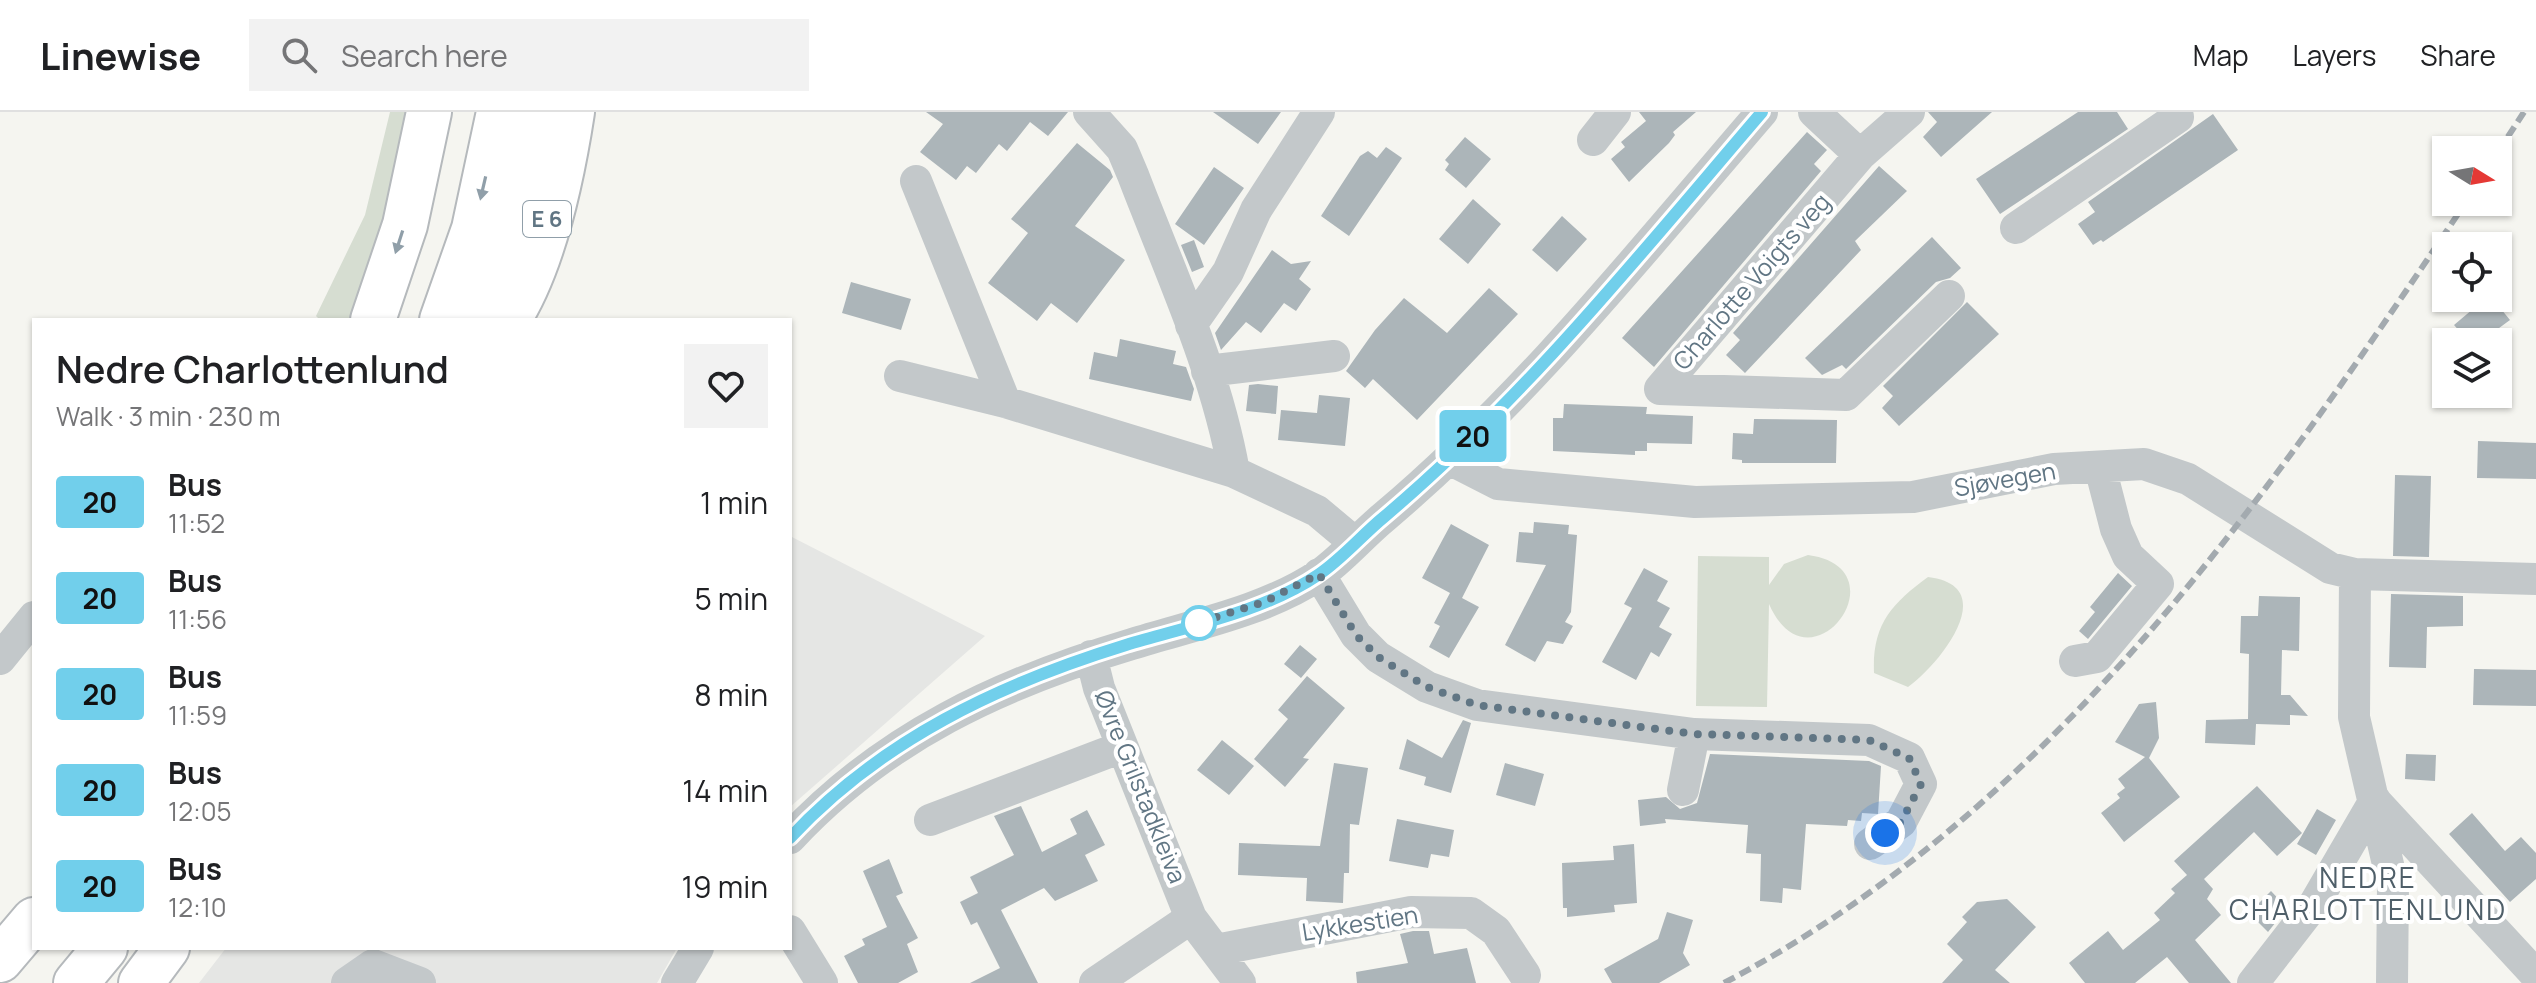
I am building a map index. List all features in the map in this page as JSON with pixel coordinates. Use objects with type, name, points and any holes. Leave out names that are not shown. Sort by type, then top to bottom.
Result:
[{"type":"highway","points":[[374,318],[405,225],[429,112]]},
{"type":"highway","points":[[443,318],[474,229],[499,112]]},
{"type":"highway","name":"E 6","points":[[483,318],[508,241],[535,112]]},
{"type":"highway","name":"E 6","points":[[509,318],[524,296],[539,249],[565,154],[572,112]]},
{"type":"highway","name":"E 6","points":[[544,318],[564,261],[602,112]]},
{"type":"highway","points":[[0,960],[32,922]]},
{"type":"highway","points":[[76,983],[103,950]]},
{"type":"highway","points":[[141,983],[166,950]]},
{"type":"street","points":[[1089,112],[1122,149],[1207,371],[1228,435],[1234,472]]},
{"type":"street","points":[[1191,325],[1228,272],[1256,210],[1319,112]]},
{"type":"street","points":[[1593,140],[1615,112]]},
{"type":"street","points":[[792,836],[822,804],[900,742],[960,709],[1091,656],[1264,602],[1319,574],[1451,460],[1639,255],[1762,112]]},
{"type":"street","points":[[1814,112],[1860,155]]},
{"type":"street","name":"Charlotte Voigts veg","points":[[1909,112],[1860,155],[1660,389],[1846,395],[1949,296]]},
{"type":"street","points":[[2016,228],[2180,114]]},
{"type":"street","points":[[916,181],[1005,402]]},
{"type":"street","points":[[1207,371],[1334,356]]},
{"type":"street","points":[[900,376],[1005,402],[1234,472],[1317,511],[1354,542]]},
{"type":"street","name":"Sjøvegen","points":[[1451,460],[1498,484],[1695,502],[1913,497],[2054,469],[2144,464],[2188,479],[2330,568],[2355,574],[2536,579]]},
{"type":"street","points":[[2075,661],[2097,657],[2158,584],[2128,556],[2116,529],[2100,467]]},
{"type":"street","points":[[1319,574],[1356,635],[1378,657],[1427,687],[1477,705],[1694,734],[1869,740],[1909,758],[1921,784],[1901,822],[1870,844]]},
{"type":"street","points":[[2355,574],[2354,715],[2393,886],[2392,983]]},
{"type":"street","points":[[0,659],[32,619]]},
{"type":"street","name":"Øvre Grilstadkleiva","points":[[1091,656],[1122,747],[1191,918],[1240,983]]},
{"type":"street","points":[[1683,790],[1694,734]]},
{"type":"street","points":[[930,820],[1122,747]]},
{"type":"street","points":[[2375,800],[2536,975]]},
{"type":"street","points":[[2253,983],[2315,903],[2375,800]]},
{"type":"street","name":"Lykkestien","points":[[1216,950],[1411,912],[1471,913],[1496,931],[1525,975]]},
{"type":"street","points":[[1095,983],[1191,918]]},
{"type":"street","points":[[792,934],[822,983]]},
{"type":"street","points":[[677,983],[697,950]]},
{"type":"street","points":[[347,983],[373,965],[420,983]]},
{"type":"shaded area","points":[[390,112],[410,112],[397,191],[357,318],[318,318],[316,316],[365,215]]},
{"type":"shaded area","points":[[792,537],[985,636],[792,805]]},
{"type":"shaded area","points":[[1808,555],[1836,565],[1849,581],[1849,601],[1840,619],[1825,633],[1806,637],[1786,629],[1769,604],[1767,707],[1696,706],[1698,556],[1769,557],[1769,585],[1784,564]]},
{"type":"shaded area","points":[[1928,577],[1950,583],[1961,595],[1963,610],[1948,645],[1908,687],[1874,673],[1876,642],[1886,617],[1894,607]]},
{"type":"shaded area","points":[[224,950],[676,950],[657,983],[199,983]]},
{"type":"building","points":[[926,112],[1068,112],[1048,136],[1030,122],[1007,151],[999,144],[976,173],[967,166],[956,180],[920,152],[943,124]]},
{"type":"building","points":[[1213,112],[1281,112],[1258,144]]},
{"type":"building","points":[[1639,112],[1696,112],[1673,132],[1675,135],[1669,143],[1629,182],[1611,159],[1625,147],[1621,142],[1646,121]]},
{"type":"building","points":[[1928,112],[1992,112],[1941,157],[1923,137],[1937,122]]},
{"type":"building","points":[[2078,112],[2117,112],[2128,129],[2000,214],[1976,179]]},
{"type":"building","points":[[2213,114],[2238,150],[2103,242],[2101,240],[2093,245],[2078,224],[2095,212],[2088,202]]},
{"type":"building","points":[[1807,132],[1827,150],[1814,164],[1821,171],[1654,367],[1622,338]]},
{"type":"building","points":[[1465,137],[1491,159],[1466,188],[1445,170],[1449,164],[1445,160]]},
{"type":"building","points":[[1077,143],[1110,170],[1113,177],[1075,226],[1125,260],[1077,323],[1051,303],[1037,321],[988,283],[1028,233],[1011,219]]},
{"type":"building","points":[[1386,147],[1402,158],[1349,236],[1321,216],[1360,156],[1368,151],[1377,158]]},
{"type":"building","points":[[1879,166],[1907,191],[1855,241],[1861,250],[1745,373],[1726,355],[1740,340],[1733,333]]},
{"type":"building","points":[[1214,167],[1244,188],[1204,245],[1175,224]]},
{"type":"building","points":[[1473,199],[1501,224],[1468,264],[1439,239]]},
{"type":"building","points":[[1562,216],[1587,239],[1557,272],[1532,250]]},
{"type":"building","points":[[1932,237],[1961,268],[1950,278],[1936,282],[1846,369],[1842,365],[1822,375],[1805,358]]},
{"type":"building","points":[[1194,240],[1204,267],[1192,272],[1181,245]]},
{"type":"building","points":[[1272,250],[1291,264],[1311,261],[1299,279],[1311,289],[1296,311],[1284,303],[1261,333],[1246,322],[1221,350],[1215,333]]},
{"type":"building","points":[[851,282],[911,299],[901,330],[842,313]]},
{"type":"building","points":[[1489,288],[1518,314],[1417,420],[1373,379],[1365,388],[1346,371],[1375,330],[1404,298],[1447,333]]},
{"type":"building","points":[[1967,302],[1999,334],[1899,426],[1882,408],[1893,396],[1883,386]]},
{"type":"building","points":[[2469,312],[2503,312],[2510,320],[2499,328],[2457,328],[2454,325]]},
{"type":"building","points":[[1120,339],[1176,351],[1173,364],[1186,367],[1194,389],[1191,401],[1089,379],[1094,352],[1117,357]]},
{"type":"building","points":[[1249,385],[1278,386],[1276,414],[1246,411]]},
{"type":"building","points":[[1319,395],[1350,398],[1345,446],[1278,440],[1281,410],[1317,413]]},
{"type":"building","points":[[1564,404],[1647,407],[1646,414],[1693,416],[1692,444],[1647,443],[1647,451],[1635,451],[1635,455],[1553,451],[1553,418],[1563,418]]},
{"type":"building","points":[[1754,419],[1837,420],[1836,463],[1742,463],[1742,460],[1732,459],[1733,433],[1753,434]]},
{"type":"building","points":[[2478,441],[2536,443],[2536,479],[2477,478]]},
{"type":"building","points":[[2395,475],[2431,476],[2429,557],[2393,556]]},
{"type":"building","points":[[1534,522],[1569,525],[1568,534],[1577,535],[1571,612],[1565,622],[1573,626],[1563,644],[1547,641],[1535,662],[1505,645],[1546,565],[1516,562],[1519,532],[1533,533]]},
{"type":"building","points":[[1451,524],[1489,545],[1462,598],[1479,607],[1449,658],[1429,647],[1440,626],[1434,623],[1450,593],[1422,578]]},
{"type":"building","points":[[1644,568],[1668,581],[1657,601],[1670,608],[1659,627],[1672,634],[1659,657],[1651,652],[1636,680],[1602,662],[1632,608],[1624,604]]},
{"type":"building","points":[[2118,573],[2132,586],[2088,639],[2079,631],[2095,612],[2090,607]]},
{"type":"building","points":[[2391,594],[2463,596],[2463,626],[2427,627],[2426,668],[2389,667]]},
{"type":"building","points":[[2259,596],[2300,597],[2299,651],[2282,650],[2281,695],[2290,695],[2308,716],[2290,715],[2290,725],[2256,724],[2255,745],[2205,743],[2206,720],[2248,719],[2249,654],[2240,653],[2241,616],[2258,616]]},
{"type":"building","points":[[1300,645],[1317,659],[1301,678],[1284,664]]},
{"type":"building","points":[[2474,669],[2536,670],[2536,706],[2473,705]]},
{"type":"building","points":[[1307,676],[1345,708],[1303,758],[1309,759],[1285,787],[1254,759],[1288,719],[1278,710]]},
{"type":"building","points":[[2156,702],[2159,738],[2149,758],[2180,797],[2124,842],[2101,813],[2120,798],[2117,794],[2125,788],[2118,779],[2145,757],[2115,742],[2139,704]]},
{"type":"building","points":[[1463,720],[1471,723],[1451,793],[1424,785],[1426,777],[1399,769],[1407,739],[1442,758]]},
{"type":"building","points":[[1222,740],[1254,766],[1229,795],[1197,770]]},
{"type":"building","points":[[1710,754],[1869,761],[1881,766],[1878,814],[1862,813],[1861,821],[1848,820],[1847,826],[1806,824],[1801,890],[1783,888],[1782,903],[1760,901],[1761,854],[1746,853],[1748,825],[1665,819],[1666,823],[1640,826],[1638,800],[1666,797],[1680,809],[1697,803]]},
{"type":"building","points":[[2406,754],[2436,755],[2435,781],[2405,779]]},
{"type":"building","points":[[1334,763],[1368,768],[1359,825],[1350,824],[1349,873],[1344,873],[1343,903],[1306,901],[1307,878],[1238,875],[1239,843],[1320,846]]},
{"type":"building","points":[[1505,763],[1544,774],[1535,806],[1496,795]]},
{"type":"building","points":[[2257,786],[2302,833],[2277,856],[2254,832],[2204,879],[2213,889],[2207,899],[2221,915],[2195,940],[2231,983],[2189,983],[2167,957],[2135,983],[2085,983],[2069,963],[2108,931],[2123,950],[2160,920],[2154,913],[2175,893],[2171,889],[2187,875],[2174,861]]},
{"type":"building","points":[[1021,806],[1042,852],[1077,834],[1070,819],[1087,810],[1105,845],[1085,855],[1098,881],[1055,901],[1044,888],[1001,910],[1038,983],[970,983],[1000,968],[977,922],[971,925],[960,902],[978,893],[970,877],[1014,855],[994,816]]},
{"type":"building","points":[[2317,809],[2336,820],[2316,855],[2297,844]]},
{"type":"building","points":[[2472,813],[2505,851],[2521,837],[2536,853],[2536,879],[2510,902],[2449,834]]},
{"type":"building","points":[[1397,819],[1454,830],[1449,857],[1431,854],[1428,868],[1389,861]]},
{"type":"building","points":[[1634,844],[1637,903],[1614,905],[1615,912],[1567,917],[1567,908],[1563,908],[1562,863],[1614,860],[1613,846]]},
{"type":"building","points":[[889,859],[903,893],[896,896],[918,938],[907,944],[918,972],[898,983],[858,983],[844,956],[865,945],[862,939],[887,927],[863,871]]},
{"type":"building","points":[[2271,891],[2287,908],[2268,932],[2249,913]]},
{"type":"building","points":[[2007,899],[2036,927],[1995,970],[2010,983],[1942,983],[1963,960],[1947,944],[1967,922],[1962,917],[1977,902]]},
{"type":"building","points":[[1667,912],[1693,920],[1683,953],[1690,965],[1659,983],[1612,983],[1604,969],[1658,939]]},
{"type":"building","points":[[1429,931],[1434,954],[1467,948],[1476,983],[1357,983],[1356,972],[1408,963],[1400,934]]},
{"type":"railway","points":[[2508,136],[2524,112]]},
{"type":"railway","points":[[1724,983],[1841,912],[1949,831],[2049,739],[2142,640],[2229,536],[2390,315],[2457,216]]},
{"type":"bus line","name":"20","points":[[792,836],[822,804],[900,742],[960,709],[1091,656],[1264,602],[1319,574],[1451,460],[1639,255],[1762,112]]},
{"type":"district","name":"NEDRE CHARLOTTENLUND","points":[[2368,894]]},
{"type":"route","points":[[1199,623],[1194,624],[1264,602],[1319,574],[1356,635],[1378,657],[1427,687],[1477,705],[1606,725],[1694,734],[1869,740],[1909,758],[1921,784],[1901,822],[1885,833]]}]
